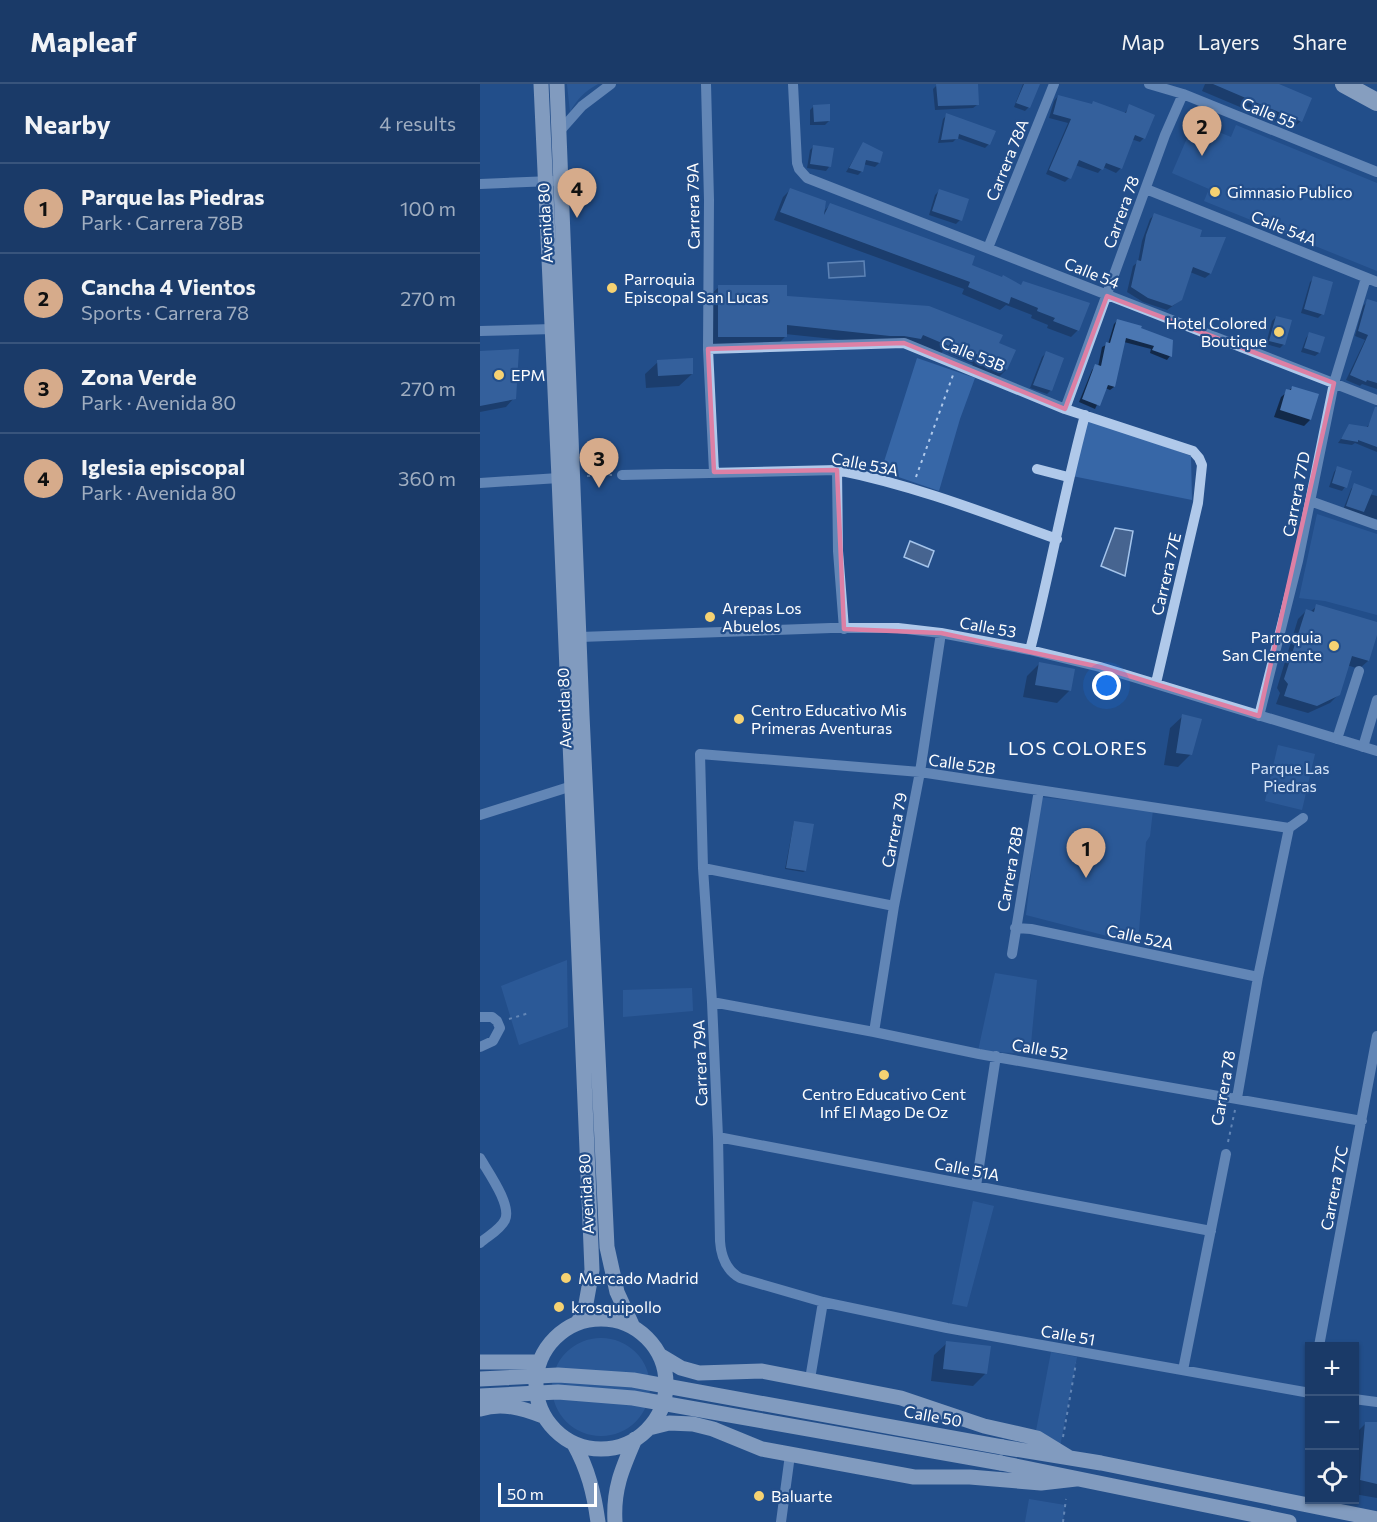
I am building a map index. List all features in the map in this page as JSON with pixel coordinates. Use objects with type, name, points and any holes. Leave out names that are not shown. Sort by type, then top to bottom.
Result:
[{"type":"highway","points":[[1344,84],[1377,102]]},
{"type":"main road","name":"Avenida 80","points":[[541,84],[553,181],[580,637],[606,1247],[614,1286],[633,1327]]},
{"type":"main road","name":"Avenida 80","points":[[558,84],[559,132],[553,181],[553,329],[591,1270],[585,1309],[578,1322]]},
{"type":"main road","points":[[597,1318],[615,1320],[633,1327],[644,1334],[660,1356],[665,1368],[666,1394],[657,1418],[635,1439],[621,1446],[605,1449],[589,1448],[561,1437],[543,1416],[536,1399],[535,1380],[538,1362],[554,1338],[578,1322],[597,1318]]},
{"type":"main road","points":[[660,1356],[681,1368],[699,1373],[762,1371],[902,1398],[984,1426],[1037,1438],[1068,1457]]},
{"type":"main road","points":[[480,1362],[538,1362]]},
{"type":"main road","name":"Calle 50","points":[[480,1379],[558,1375],[633,1380],[1068,1457],[1377,1519]]},
{"type":"main road","points":[[480,1396],[558,1392],[633,1398],[1001,1463],[1289,1522]]},
{"type":"main road","points":[[480,1409],[488,1406],[505,1406],[524,1409],[543,1416]]},
{"type":"main road","points":[[649,1428],[669,1423],[693,1424],[713,1429],[762,1449],[928,1478],[970,1477],[1041,1483],[1076,1479]]},
{"type":"main road","points":[[615,1522],[616,1487],[635,1439]]},
{"type":"main road","points":[[574,1444],[590,1479],[598,1522]]},
{"type":"street","points":[[559,132],[582,106],[611,84]]},
{"type":"street","name":"Carrera 79A","points":[[706,84],[709,200],[708,349],[714,472]]},
{"type":"street","name":"Calle 54","points":[[792,84],[799,169],[807,178],[1377,400]]},
{"type":"street","name":"Carrera 78A","points":[[988,248],[1054,84]]},
{"type":"street","name":"Calle 55","points":[[1149,84],[1183,94],[1377,172]]},
{"type":"street","name":"Carrera 78","points":[[1065,409],[1165,135],[1183,94]]},
{"type":"street","points":[[480,184],[553,181]]},
{"type":"street","name":"Calle 54A","points":[[1146,189],[1372,280]]},
{"type":"street","name":"Carrera 77D","points":[[1259,716],[1311,501],[1334,383],[1372,280]]},
{"type":"street","points":[[480,331],[553,329]]},
{"type":"street","name":"Calle 53B","points":[[708,349],[904,343],[1065,409],[1193,451],[1201,462],[1202,471]]},
{"type":"street","points":[[1030,650],[1057,539],[1068,477],[1085,415]]},
{"type":"street","points":[[1036,469],[1068,477]]},
{"type":"street","points":[[837,470],[838,550],[844,629]]},
{"type":"street","name":"Calle 53A","points":[[622,475],[837,470],[872,477],[912,489],[1057,539]]},
{"type":"street","name":"Carrera 77E","points":[[1156,683],[1198,503],[1202,471]]},
{"type":"street","points":[[480,483],[559,478]]},
{"type":"street","points":[[1311,501],[1377,525]]},
{"type":"street","name":"Calle 53","points":[[580,637],[898,628],[941,633],[1030,650],[1156,683],[1377,751]]},
{"type":"street","name":"Carrera 79","points":[[874,1032],[894,906],[920,772],[941,633]]},
{"type":"street","points":[[1337,739],[1359,671]]},
{"type":"street","points":[[1363,747],[1377,700]]},
{"type":"street","name":"Carrera 79A","points":[[700,754],[703,868],[718,1137],[721,1253],[731,1273],[740,1278],[823,1302]]},
{"type":"street","name":"Calle 52B","points":[[700,754],[920,772],[1289,828]]},
{"type":"street","points":[[480,815],[572,786]]},
{"type":"street","name":"Carrera 78B","points":[[1012,954],[1040,790]]},
{"type":"street","points":[[1289,828],[1303,818]]},
{"type":"street","name":"Carrera 78","points":[[1237,1098],[1258,977],[1289,828]]},
{"type":"street","points":[[703,868],[894,906]]},
{"type":"street","name":"Calle 52A","points":[[1015,928],[1031,929],[1258,977]]},
{"type":"street","name":"Calle 52","points":[[712,1002],[996,1056],[1362,1121]]},
{"type":"street","points":[[480,1017],[492,1017],[500,1028],[493,1041],[480,1047]]},
{"type":"street","name":"Carrera 77C","points":[[1320,1342],[1377,1036]]},
{"type":"street","points":[[976,1186],[996,1056]]},
{"type":"street","name":"Calle 51A","points":[[718,1137],[1211,1231]]},
{"type":"street","points":[[1183,1370],[1226,1154]]},
{"type":"street","points":[[480,1158],[504,1202],[507,1214],[502,1223],[480,1244]]},
{"type":"street","points":[[810,1379],[823,1302]]},
{"type":"street","name":"Calle 51","points":[[823,1302],[1078,1352],[1305,1392]]},
{"type":"street","points":[[1359,1400],[1377,1402]]},
{"type":"street","points":[[781,1522],[790,1455]]},
{"type":"path","points":[[912,489],[957,364]]},
{"type":"path","points":[[584,477],[622,475]]},
{"type":"path","points":[[507,1019],[529,1013]]},
{"type":"path","name":"Carrera 78","points":[[1226,1154],[1237,1098]]},
{"type":"path","points":[[1062,1440],[1078,1352]]},
{"type":"path","points":[[1063,1522],[1066,1499]]},
{"type":"highlighted area","points":[[1107,296],[1334,383],[1259,716],[1100,667],[941,633],[844,629],[837,470],[714,472],[708,349],[904,343],[1065,409]]},
{"type":"green space","points":[[567,84],[598,84],[582,96],[570,112]]},
{"type":"green space","points":[[1194,122],[1231,137],[1236,125],[1377,183],[1377,271],[1204,201],[1209,189],[1172,173]]},
{"type":"green space","points":[[917,358],[975,378],[960,419],[939,491],[881,471]]},
{"type":"green space","points":[[1086,417],[1191,456],[1192,500],[1072,476]]},
{"type":"green space","points":[[1317,514],[1377,534],[1377,615],[1325,601],[1299,598]]},
{"type":"green space","name":"Parque Las Piedras","points":[[1278,745],[1315,754],[1302,810],[1265,801]]},
{"type":"green space","points":[[1040,797],[1153,810],[1150,836],[1146,842],[1138,944],[1026,915]]},
{"type":"green space","points":[[567,960],[568,1027],[519,1045],[501,986]]},
{"type":"green space","points":[[995,973],[1037,980],[1030,1054],[978,1051]]},
{"type":"green space","points":[[692,988],[693,1011],[623,1017],[623,990]]},
{"type":"green space","points":[[973,1201],[994,1206],[967,1307],[952,1304]]},
{"type":"green space","points":[[601,1338],[620,1341],[636,1352],[647,1368],[650,1387],[647,1406],[636,1422],[620,1433],[601,1436],[582,1433],[566,1422],[555,1406],[552,1387],[555,1368],[566,1352],[582,1341]]},
{"type":"green space","points":[[1051,1352],[1077,1357],[1058,1457],[1032,1452]]},
{"type":"green space","points":[[1029,1499],[1065,1505],[1063,1522],[1025,1522]]},
{"type":"shaded area","points":[[864,261],[865,276],[829,278],[828,263]]},
{"type":"shaded area","points":[[1115,528],[1133,531],[1125,576],[1101,566]]},
{"type":"shaded area","points":[[910,541],[934,551],[928,567],[904,557]]},
{"type":"building","points":[[936,84],[978,84],[979,105],[938,106]]},
{"type":"building","points":[[1024,84],[1040,84],[1030,108],[1016,103]]},
{"type":"building","points":[[1213,84],[1279,84],[1312,98],[1302,122]]},
{"type":"building","points":[[1058,95],[1092,104],[1093,101],[1126,113],[1129,104],[1155,115],[1145,139],[1135,135],[1122,169],[1106,163],[1103,170],[1079,160],[1071,179],[1049,170],[1071,119],[1053,114]]},
{"type":"building","points":[[830,104],[830,121],[814,122],[813,105]]},
{"type":"building","points":[[946,113],[996,131],[990,145],[959,134],[958,139],[941,140]]},
{"type":"building","points":[[863,142],[883,152],[880,163],[866,160],[863,172],[849,168]]},
{"type":"building","points":[[813,145],[834,148],[831,167],[810,164]]},
{"type":"building","points":[[790,188],[826,201],[824,215],[830,203],[975,256],[972,265],[1002,277],[1003,275],[1021,285],[1023,281],[1090,303],[1079,331],[1053,321],[1055,318],[1037,311],[1038,308],[1011,297],[1009,304],[968,287],[970,282],[780,212]]},
{"type":"building","points":[[939,189],[969,199],[962,221],[932,211]]},
{"type":"building","points":[[1154,213],[1202,230],[1200,237],[1226,237],[1211,274],[1193,267],[1182,300],[1172,306],[1148,298],[1131,287],[1137,260],[1141,261],[1146,235]]},
{"type":"building","points":[[1313,276],[1333,282],[1324,315],[1304,309]]},
{"type":"building","points":[[718,285],[787,285],[787,296],[929,306],[1003,335],[999,343],[1016,350],[1007,370],[979,359],[980,356],[951,342],[949,346],[923,335],[921,339],[787,325],[787,337],[718,337]]},
{"type":"building","points":[[1367,299],[1377,302],[1377,383],[1367,380],[1366,382],[1350,375],[1368,335],[1358,331]]},
{"type":"building","points":[[1276,316],[1292,320],[1285,345],[1269,341]]},
{"type":"building","points":[[1117,319],[1142,326],[1141,328],[1173,340],[1172,357],[1152,350],[1154,346],[1126,338],[1115,387],[1108,385],[1100,406],[1082,399],[1095,364],[1101,366],[1106,342],[1110,343]]},
{"type":"building","points":[[1309,332],[1325,337],[1320,353],[1304,348]]},
{"type":"building","name":"EPM","points":[[519,349],[516,399],[480,406],[480,351]]},
{"type":"building","points":[[1046,351],[1064,358],[1052,391],[1033,385]]},
{"type":"building","points":[[693,358],[693,374],[658,376],[657,360]]},
{"type":"building","points":[[1292,386],[1319,394],[1311,420],[1280,410],[1286,389],[1291,390]]},
{"type":"building","points":[[1375,407],[1377,407],[1377,447],[1358,440],[1358,442],[1341,439],[1349,424],[1368,427]]},
{"type":"building","points":[[1337,466],[1352,471],[1347,488],[1332,483]]},
{"type":"building","points":[[1354,483],[1373,490],[1364,512],[1346,506]]},
{"type":"building","name":"Parroquia San Clemente","points":[[1316,604],[1377,622],[1377,635],[1369,661],[1352,656],[1340,695],[1317,706],[1284,696],[1288,684],[1284,679],[1306,609],[1314,612]]},
{"type":"building","points":[[1039,662],[1075,669],[1071,691],[1035,685]]},
{"type":"building","points":[[1182,714],[1202,719],[1192,755],[1176,753]]},
{"type":"building","points":[[794,821],[814,824],[806,871],[786,868]]},
{"type":"building","points":[[946,1341],[991,1346],[987,1374],[943,1369]]},
{"type":"building","points":[[1365,1422],[1377,1422],[1377,1484],[1360,1480]]},
{"type":"place","name":"Cancha 4 Vientos","points":[[1202,156]]},
{"type":"place","name":"Gimnasio Publico","points":[[1215,192]]},
{"type":"place","name":"Iglesia episcopal","points":[[577,218]]},
{"type":"place","name":"Parroquia Episcopal San Lucas","points":[[612,288]]},
{"type":"place","name":"Hotel Colored Boutique","points":[[1279,332]]},
{"type":"place","name":"EPM","points":[[499,375]]},
{"type":"place","name":"Zona Verde","points":[[599,488]]},
{"type":"place","name":"Arepas Los Abuelos","points":[[710,617]]},
{"type":"place","name":"Parroquia San Clemente","points":[[1334,646]]},
{"type":"place","name":"Centro Educativo Mis Primeras Aventuras","points":[[739,719]]},
{"type":"place","name":"Parque las Piedras","points":[[1086,878]]},
{"type":"place","name":"Centro Educativo Cent Inf El Mago De Oz","points":[[884,1075]]},
{"type":"place","name":"Mercado Madrid","points":[[566,1278]]},
{"type":"place","name":"krosquipollo","points":[[559,1307]]},
{"type":"place","name":"Baluarte","points":[[759,1496]]},
{"type":"district","name":"LOS COLORES","points":[[1078,749]]}]
